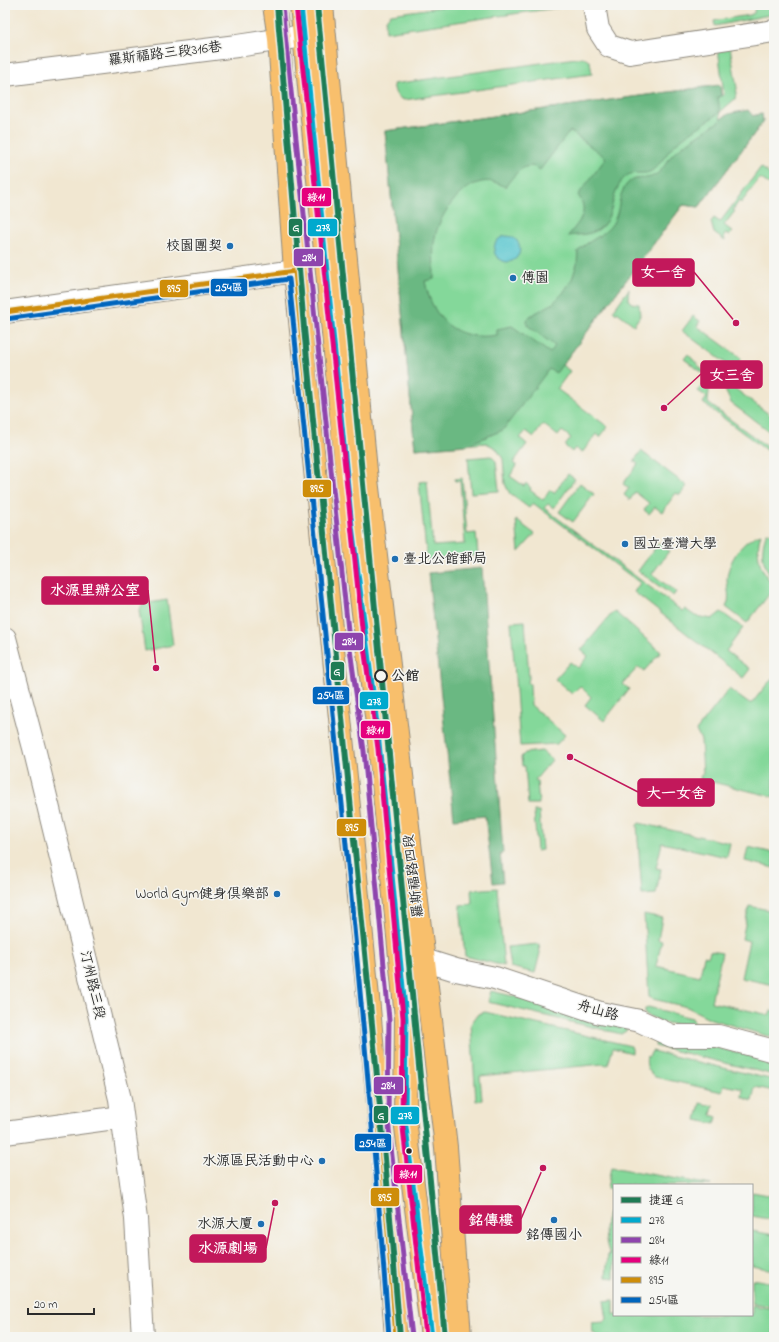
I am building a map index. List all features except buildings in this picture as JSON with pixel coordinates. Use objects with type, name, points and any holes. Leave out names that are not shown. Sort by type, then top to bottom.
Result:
[{"type":"main road","points":[[274,5],[303,36]]},
{"type":"main road","points":[[289,5],[303,36],[360,516],[359,575],[378,732],[406,1018],[405,1119],[432,1337]]},
{"type":"main road","points":[[301,5],[357,648],[371,750],[396,1019],[395,1119],[419,1337]]},
{"type":"main road","points":[[316,5],[303,36],[295,271],[366,976],[383,1159],[396,1337]]},
{"type":"main road","points":[[303,36],[322,5]]},
{"type":"main road","name":"羅斯福路四段","points":[[303,36],[366,470],[446,1147],[460,1337]]},
{"type":"street","points":[[594,5],[598,29],[609,46],[630,53],[774,31]]},
{"type":"street","name":"羅斯福路三段316巷","points":[[5,74],[303,36]]},
{"type":"street","points":[[5,312],[295,271]]},
{"type":"street","name":"汀州路三段","points":[[5,638],[38,763],[120,1099],[136,1220],[143,1337]]},
{"type":"street","name":"舟山路","points":[[424,960],[456,970],[495,978],[600,1013],[640,1021],[672,1036],[718,1036],[774,1051]]},
{"type":"street","points":[[5,1133],[122,1117]]},
{"type":"green space","points":[[454,5],[577,5],[386,32],[386,20],[391,14]]},
{"type":"green space","points":[[755,5],[774,5],[774,14],[715,26],[714,21],[754,13]]},
{"type":"green space","name":"傅園","points":[[730,47],[737,88],[735,99],[720,112],[721,121],[762,114],[763,122],[699,207],[683,205],[562,365],[570,371],[557,389],[608,427],[600,437],[596,434],[582,453],[575,448],[572,452],[565,446],[571,438],[562,431],[558,436],[543,424],[534,437],[526,431],[520,438],[527,444],[513,463],[517,466],[510,476],[524,486],[526,483],[531,488],[530,490],[543,500],[550,490],[554,493],[568,474],[575,479],[554,508],[548,504],[544,508],[682,611],[685,609],[695,616],[712,619],[721,612],[743,628],[726,651],[750,669],[743,678],[634,592],[640,583],[533,503],[529,508],[510,494],[505,484],[503,459],[496,448],[486,443],[415,449],[385,131],[720,85],[722,96],[724,95],[718,48]]},
{"type":"green space","points":[[583,57],[590,62],[592,74],[404,100],[397,96],[393,84]]},
{"type":"green space","name":"傅園","points":[[720,85],[721,96],[718,97],[720,112],[675,144],[653,170],[646,173],[628,175],[625,177],[619,184],[608,218],[596,231],[568,236],[582,217],[583,207],[578,195],[606,158],[570,131],[540,170],[535,167],[524,167],[505,187],[494,182],[483,182],[472,185],[453,201],[440,222],[436,233],[434,250],[434,279],[425,281],[428,295],[440,317],[458,331],[470,335],[497,335],[497,329],[512,326],[550,353],[555,346],[527,325],[527,320],[530,316],[552,304],[563,293],[572,279],[577,264],[578,251],[606,231],[613,223],[620,198],[627,184],[630,181],[652,177],[658,173],[671,156],[678,150],[727,115],[748,110],[753,116],[762,114],[763,122],[699,207],[683,205],[556,373],[549,369],[503,430],[467,445],[415,449],[385,131]]},
{"type":"green space","points":[[761,167],[774,179],[774,188],[760,178],[741,203],[739,201],[733,210],[735,211],[724,225],[733,232],[730,235],[726,233],[724,236],[725,241],[714,233],[711,222],[714,218],[720,222]]},
{"type":"green space","points":[[629,289],[628,299],[631,303],[639,304],[640,316],[634,325],[617,312],[616,314],[613,311]]},
{"type":"green space","points":[[693,316],[700,321],[697,326],[741,358],[725,381],[774,418],[774,435],[731,403],[721,381],[731,367],[682,331]]},
{"type":"green space","points":[[688,354],[710,378],[708,403],[774,452],[774,456],[703,403],[707,397],[698,391],[708,377],[684,359]]},
{"type":"green space","points":[[641,451],[687,486],[680,495],[676,493],[662,512],[655,507],[649,514],[644,510],[649,503],[635,492],[630,500],[624,495],[629,488],[623,484],[638,464],[634,461]]},
{"type":"green space","points":[[491,456],[496,461],[499,491],[471,493],[468,458]]},
{"type":"green space","points":[[462,478],[467,534],[476,533],[478,555],[427,561],[419,482],[427,481],[433,546],[465,544],[460,481],[455,481],[455,479]]},
{"type":"green space","points":[[580,483],[594,494],[573,522],[559,512]]},
{"type":"green space","points":[[516,520],[535,534],[519,552]]},
{"type":"green space","points":[[767,532],[774,533],[774,578],[766,568],[763,557],[763,545]]},
{"type":"green space","points":[[761,534],[758,548],[760,561],[765,574],[774,585],[774,588],[747,623],[726,607],[729,597],[727,579],[728,572],[733,558],[743,546],[754,537]]},
{"type":"green space","points":[[658,544],[669,551],[652,574],[676,592],[673,596],[638,571]]},
{"type":"green space","points":[[482,568],[503,853],[500,853],[503,882],[493,883],[485,816],[454,819],[428,573]]},
{"type":"green space","points":[[167,600],[173,645],[145,651],[139,610],[143,604]]},
{"type":"green space","points":[[614,611],[661,652],[644,671],[638,667],[623,684],[629,689],[604,721],[585,705],[591,697],[580,686],[572,694],[555,679],[570,662],[578,668],[588,656],[581,650]]},
{"type":"green space","points":[[525,621],[529,678],[528,683],[530,684],[531,705],[565,735],[557,744],[520,746],[511,622]]},
{"type":"green space","points":[[774,678],[774,797],[700,779],[701,774],[703,774],[701,740],[696,731],[729,689],[748,703],[752,703],[768,683]]},
{"type":"green space","points":[[542,751],[552,760],[535,780],[537,781],[539,804],[528,804],[525,766],[522,766],[521,757],[525,753]]},
{"type":"green space","points":[[534,811],[539,811],[542,850],[537,851]]},
{"type":"green space","points":[[639,823],[730,843],[727,857],[662,843],[656,868],[661,869],[656,894],[642,895],[637,825]]},
{"type":"green space","points":[[748,847],[774,853],[774,868],[745,861]]},
{"type":"green space","points":[[497,888],[504,966],[465,956],[460,905],[472,904],[471,890]]},
{"type":"green space","points":[[749,906],[774,911],[774,985],[741,978],[749,941],[742,939]]},
{"type":"green space","points":[[644,914],[662,918],[658,940],[662,941],[656,966],[700,976],[704,956],[708,957],[710,951],[722,953],[711,1002],[769,1015],[771,1010],[774,1011],[774,1038],[711,1019],[687,1007],[649,997]]},
{"type":"green space","points":[[539,944],[540,953],[535,973],[510,967],[507,947]]},
{"type":"green space","points":[[491,991],[624,1022],[627,1027],[626,1031],[621,1034],[488,1002]]},
{"type":"green space","points":[[648,1007],[692,1018],[694,1022],[691,1025],[665,1023],[645,1014],[645,1009]]},
{"type":"green space","points":[[485,1012],[631,1046],[632,1053],[613,1048],[608,1065],[603,1064],[480,1076],[482,1100],[476,1101],[471,1024],[478,1014]]},
{"type":"green space","points":[[656,1042],[714,1047],[774,1062],[774,1075],[655,1046]]},
{"type":"green space","points":[[652,1051],[774,1080],[774,1091],[755,1087],[752,1101],[742,1097],[743,1089],[724,1085],[722,1092],[655,1077],[649,1070],[646,1063],[647,1056],[649,1057]]},
{"type":"green space","points":[[700,1103],[713,1106],[711,1115],[717,1117],[715,1124],[696,1120]]},
{"type":"green space","points":[[611,1167],[705,1184],[613,1184],[613,1190],[607,1189]]},
{"type":"green space","points":[[753,1192],[774,1196],[774,1220],[753,1216]]},
{"type":"green space","points":[[613,1202],[613,1278],[606,1277],[608,1255],[610,1255],[606,1241],[605,1228],[610,1207]]},
{"type":"green space","points":[[753,1231],[774,1235],[774,1270],[753,1266]]},
{"type":"green space","points":[[753,1279],[774,1283],[774,1307],[753,1303]]},
{"type":"green space","points":[[613,1300],[613,1316],[753,1316],[753,1305],[774,1309],[774,1337],[600,1337],[593,1333],[592,1323],[604,1322],[607,1319],[604,1301]]},
{"type":"water","points":[[507,236],[516,240],[520,249],[516,258],[507,262],[498,258],[494,249],[498,240]]},
{"type":"metro line","name":"G","points":[[277,5],[304,328],[385,1158],[400,1337]]},
{"type":"metro line","name":"G","points":[[317,5],[445,1337]]},
{"type":"transit line","name":"綠11","points":[[296,5],[364,647],[378,749],[403,1018],[402,1119],[426,1336]]},
{"type":"transit line","name":"278","points":[[301,5],[351,517],[378,732],[406,1018],[405,1119],[432,1337]]},
{"type":"transit line","name":"284","points":[[282,6],[350,649],[364,751],[389,1019],[388,1120],[412,1337]]},
{"type":"transit line","name":"895","points":[[5,312],[295,271],[362,937],[386,1204],[396,1337]]},
{"type":"transit line","name":"254區","points":[[6,319],[289,279],[355,940],[379,1205],[389,1337]]},
{"type":"place","name":"校園團契","points":[[230,246]]},
{"type":"place","name":"傅園","points":[[513,278]]},
{"type":"place","name":"女一舍","points":[[736,323]]},
{"type":"place","name":"女三舍","points":[[664,408]]},
{"type":"place","name":"國立臺灣大學","points":[[625,544]]},
{"type":"place","name":"臺北公館郵局","points":[[395,559]]},
{"type":"place","name":"水源里辦公室","points":[[156,668]]},
{"type":"place","name":"公館","points":[[381,676]]},
{"type":"place","name":"大一女舍","points":[[570,757]]},
{"type":"place","name":"World Gym健身俱樂部","points":[[277,894]]},
{"type":"place","name":"水源區民活動中心","points":[[322,1161]]},
{"type":"place","name":"銘傳樓","points":[[543,1168]]},
{"type":"place","name":"水源劇場","points":[[275,1203]]},
{"type":"place","name":"銘傳國小","points":[[554,1220]]},
{"type":"place","name":"水源大廈","points":[[261,1224]]}]
